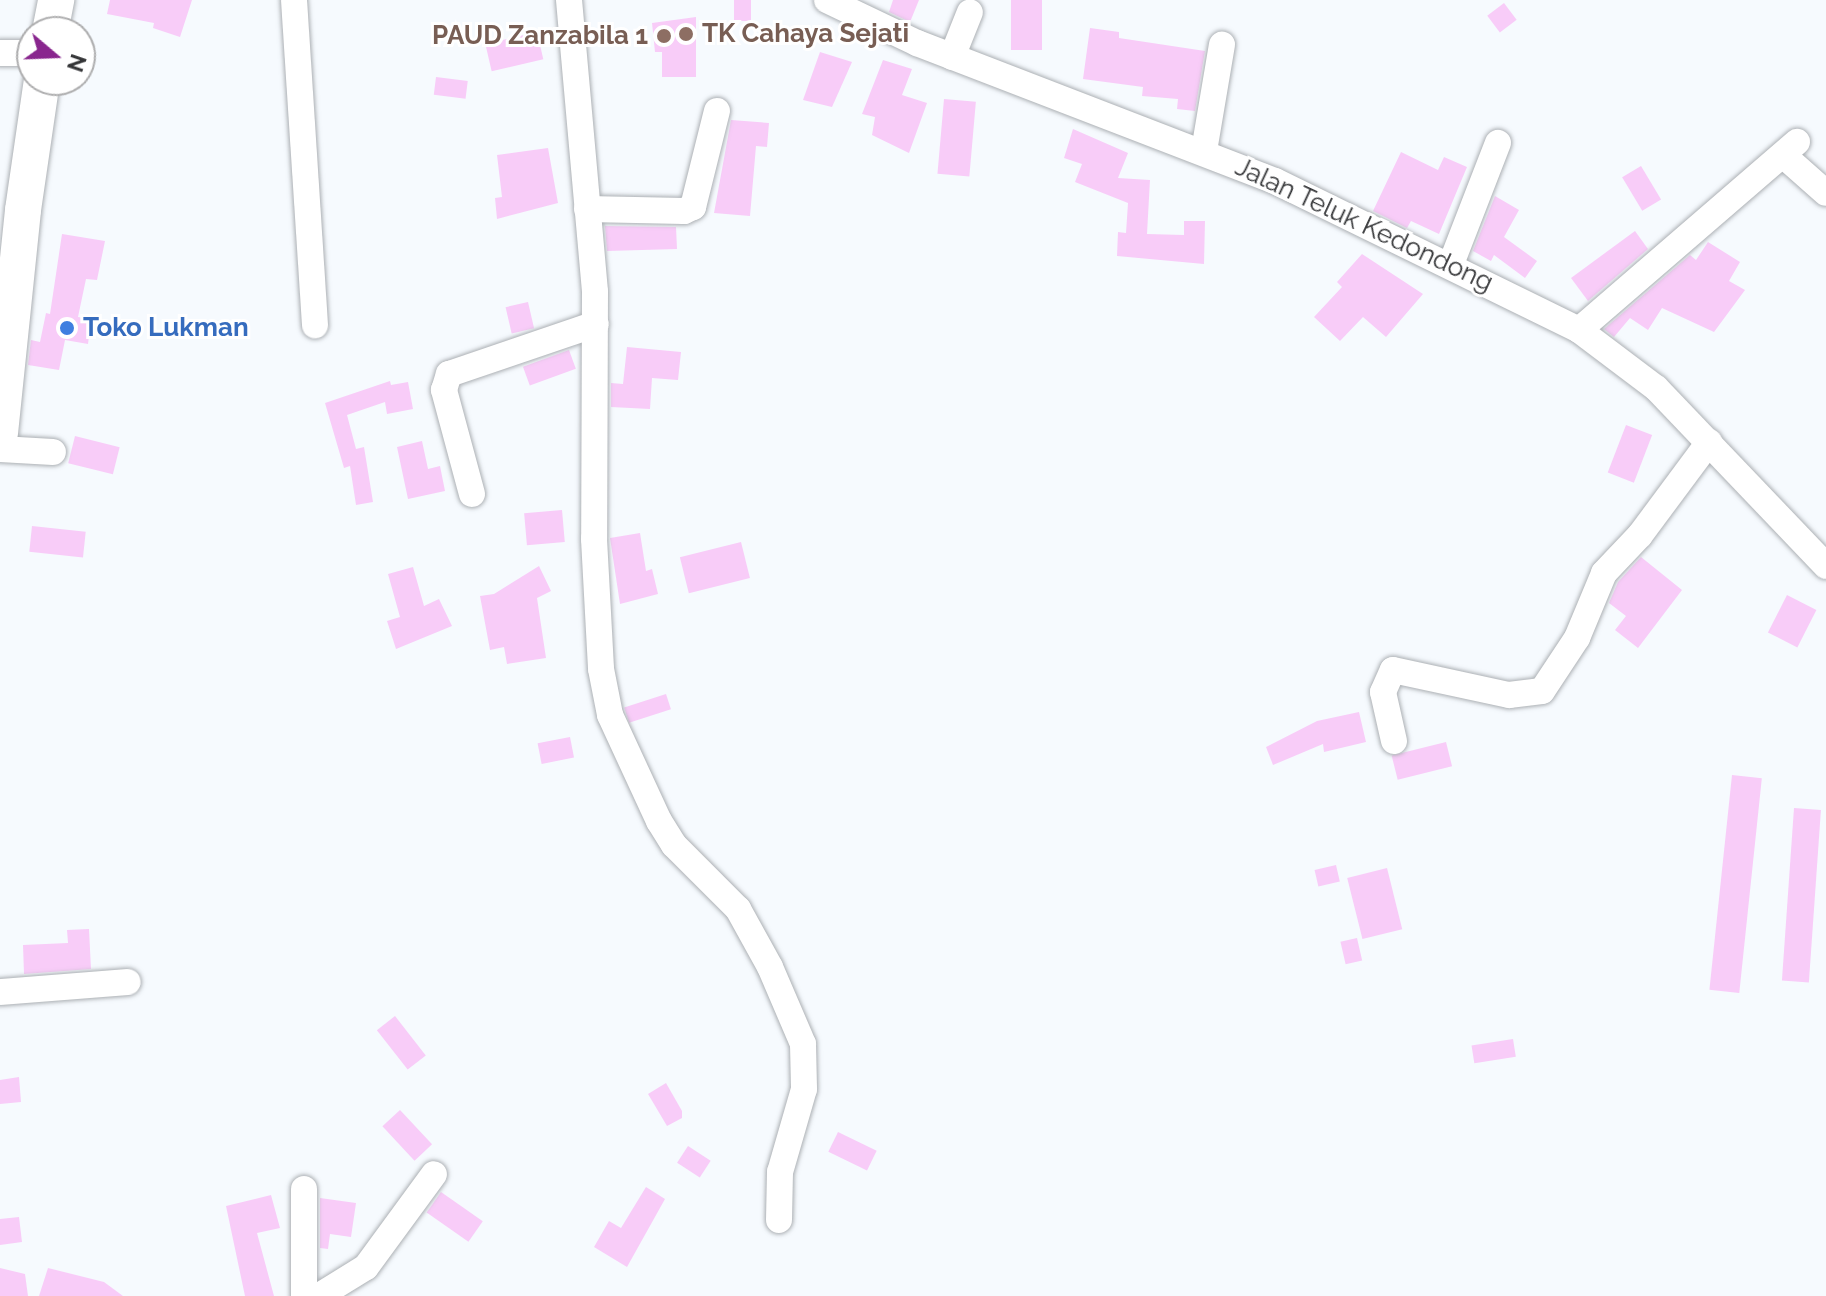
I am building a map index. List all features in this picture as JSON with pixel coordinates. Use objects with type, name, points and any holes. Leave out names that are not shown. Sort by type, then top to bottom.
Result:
[{"type":"main road","points":[[0,433],[6,336],[40,96]]},
{"type":"street","points":[[294,0],[315,325]]},
{"type":"street","points":[[569,0],[596,324],[594,539],[601,669],[610,715],[659,821],[674,845],[738,909],[776,978],[803,1044],[804,1089],[780,1172],[779,1220]]},
{"type":"street","name":"Jalan Teluk Kedondong","points":[[827,0],[952,57],[1204,151],[1451,264],[1579,330],[1616,353],[1709,442],[1826,566]]},
{"type":"street","points":[[952,57],[970,12]]},
{"type":"street","points":[[1204,151],[1222,45]]},
{"type":"street","points":[[587,209],[684,211],[693,207],[717,111]]},
{"type":"street","points":[[1451,264],[1498,143]]},
{"type":"street","points":[[1579,330],[1790,148],[1826,193]]},
{"type":"street","points":[[472,494],[444,390],[449,374],[596,324]]},
{"type":"street","points":[[1394,741],[1383,692],[1393,670],[1509,695],[1542,691],[1577,638],[1604,573],[1640,535],[1709,442]]},
{"type":"street","points":[[0,449],[53,452]]},
{"type":"street","points":[[0,992],[128,982]]},
{"type":"street","points":[[319,1296],[366,1267],[434,1174]]},
{"type":"street","points":[[304,1189],[304,1296]]},
{"type":"building","points":[[110,0],[192,0],[180,37],[153,28],[154,23],[107,14]]},
{"type":"building","points":[[734,0],[751,0],[751,21],[734,21]]},
{"type":"building","points":[[893,0],[919,0],[910,22],[889,12]]},
{"type":"building","points":[[1011,0],[1042,0],[1042,50],[1011,50]]},
{"type":"building","points":[[1504,3],[1517,20],[1500,32],[1487,16]]},
{"type":"building","points":[[696,17],[696,77],[662,77],[662,52],[655,52],[652,23]]},
{"type":"building","points":[[1090,28],[1119,32],[1119,38],[1205,51],[1195,111],[1177,109],[1178,99],[1142,96],[1143,87],[1083,79]]},
{"type":"building","points":[[537,32],[543,59],[492,71],[485,44]]},
{"type":"building","points":[[820,52],[852,62],[832,107],[803,100]]},
{"type":"building","points":[[883,60],[912,69],[902,95],[927,103],[909,153],[872,135],[875,117],[862,114]]},
{"type":"building","points":[[436,77],[468,81],[466,99],[434,95]]},
{"type":"building","points":[[944,99],[976,102],[969,177],[937,174]]},
{"type":"building","points":[[731,120],[769,123],[767,147],[756,146],[750,216],[714,213]]},
{"type":"building","points":[[1073,129],[1128,153],[1118,178],[1150,180],[1147,234],[1184,235],[1184,221],[1205,221],[1204,264],[1117,256],[1118,232],[1126,233],[1128,203],[1075,182],[1082,164],[1064,158]]},
{"type":"building","points":[[548,148],[558,203],[497,219],[495,198],[502,197],[497,155]]},
{"type":"building","points":[[1401,152],[1438,170],[1444,157],[1467,167],[1439,234],[1411,221],[1407,228],[1373,211]]},
{"type":"building","points":[[1641,166],[1661,199],[1642,211],[1622,177]]},
{"type":"building","points":[[1495,196],[1519,210],[1504,237],[1537,261],[1525,278],[1494,255],[1491,261],[1473,251]]},
{"type":"building","points":[[605,226],[676,227],[677,249],[607,251]]},
{"type":"building","points":[[1635,231],[1648,249],[1588,301],[1571,278]]},
{"type":"building","points":[[62,234],[105,241],[97,280],[86,279],[78,317],[91,319],[88,344],[65,340],[59,370],[28,365],[31,340],[40,342],[46,313],[50,314]]},
{"type":"building","points":[[1708,242],[1740,262],[1729,281],[1745,290],[1714,332],[1662,308],[1648,330],[1630,318],[1614,337],[1604,329],[1690,255],[1696,260]]},
{"type":"building","points":[[1362,254],[1423,294],[1386,337],[1363,317],[1340,341],[1314,317],[1342,287],[1337,282]]},
{"type":"building","points":[[528,302],[534,328],[512,333],[506,307]]},
{"type":"building","points":[[627,347],[681,352],[678,380],[652,378],[650,409],[611,407],[611,383],[623,384]]},
{"type":"building","points":[[569,350],[576,369],[530,386],[523,367]]},
{"type":"building","points":[[390,381],[391,385],[408,382],[413,409],[387,414],[385,402],[347,415],[356,449],[364,447],[373,502],[356,505],[350,466],[344,468],[325,403]]},
{"type":"building","points":[[1626,425],[1652,435],[1634,483],[1608,473]]},
{"type":"building","points":[[75,436],[120,447],[113,474],[68,463]]},
{"type":"building","points":[[422,441],[428,469],[440,466],[445,491],[408,499],[397,447]]},
{"type":"building","points":[[562,510],[565,542],[527,545],[524,513]]},
{"type":"building","points":[[32,526],[86,532],[83,558],[29,552]]},
{"type":"building","points":[[640,533],[646,571],[652,569],[658,594],[620,604],[610,538]]},
{"type":"building","points":[[741,542],[750,578],[689,593],[680,557]]},
{"type":"building","points":[[1641,557],[1682,590],[1638,648],[1615,630],[1626,616],[1609,603],[1618,582]]},
{"type":"building","points":[[539,566],[551,591],[537,598],[546,658],[507,664],[504,647],[490,650],[480,596],[494,594]]},
{"type":"building","points":[[413,567],[424,606],[439,599],[452,626],[396,649],[387,621],[400,617],[388,574]]},
{"type":"building","points":[[1787,595],[1816,610],[1797,647],[1768,632]]},
{"type":"building","points":[[666,694],[671,709],[629,723],[624,708]]},
{"type":"building","points":[[1359,712],[1366,742],[1324,752],[1323,744],[1273,765],[1266,747],[1317,721]]},
{"type":"building","points":[[570,737],[574,758],[542,764],[538,743]]},
{"type":"building","points":[[1446,742],[1452,766],[1398,780],[1392,756]]},
{"type":"building","points":[[1732,775],[1762,778],[1739,993],[1709,990]]},
{"type":"building","points":[[1794,808],[1821,810],[1809,982],[1782,981]]},
{"type":"building","points":[[1336,865],[1340,882],[1318,887],[1315,870]]},
{"type":"building","points":[[1387,868],[1402,929],[1362,939],[1347,878]]},
{"type":"building","points":[[89,929],[91,969],[24,974],[23,945],[68,943],[67,930]]},
{"type":"building","points":[[1357,938],[1362,960],[1346,964],[1340,942]]},
{"type":"building","points":[[395,1016],[426,1055],[408,1070],[377,1030]]},
{"type":"building","points":[[1513,1039],[1516,1057],[1474,1063],[1472,1046]]},
{"type":"building","points":[[19,1077],[21,1102],[0,1104],[0,1080]]},
{"type":"building","points":[[666,1083],[682,1111],[682,1118],[667,1126],[648,1094]]},
{"type":"building","points":[[400,1110],[432,1144],[415,1161],[382,1126]]},
{"type":"building","points":[[838,1132],[877,1151],[867,1171],[828,1152]]},
{"type":"building","points":[[688,1146],[711,1161],[700,1177],[677,1163]]},
{"type":"building","points":[[646,1187],[665,1199],[627,1267],[594,1247],[609,1221],[621,1228]]},
{"type":"building","points":[[441,1192],[483,1221],[468,1242],[427,1212]]},
{"type":"building","points":[[271,1195],[280,1228],[257,1233],[274,1296],[245,1296],[226,1206]]},
{"type":"building","points":[[320,1198],[356,1203],[351,1237],[330,1234],[328,1249],[320,1248]]},
{"type":"building","points":[[19,1217],[22,1242],[0,1245],[0,1219]]},
{"type":"building","points":[[0,1268],[25,1274],[28,1296],[0,1296]]},
{"type":"building","points":[[48,1268],[104,1282],[123,1296],[39,1296]]},
{"type":"place","name":"TK Cahaya Sejati","points":[[686,34]]},
{"type":"place","name":"PAUD Zanzabila 1","points":[[664,36]]},
{"type":"place","name":"Toko Lukman","points":[[67,328]]}]
